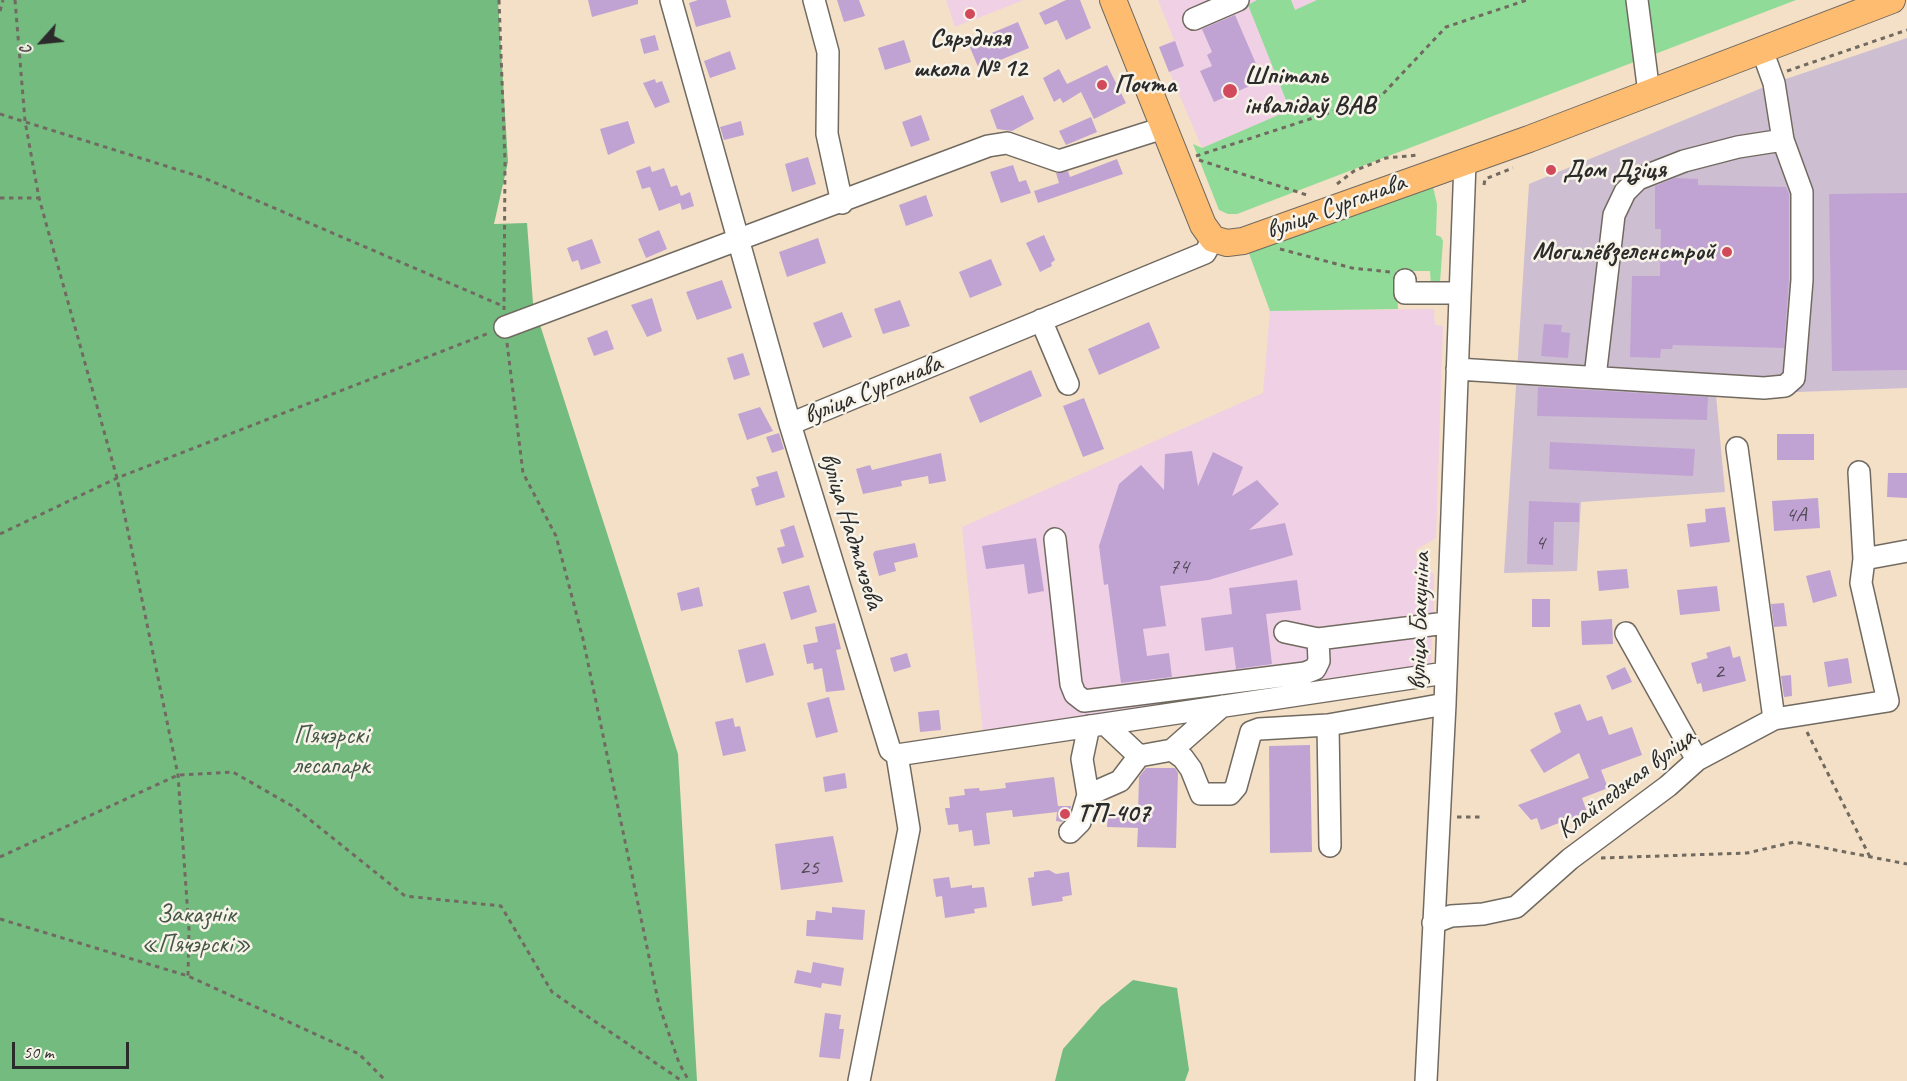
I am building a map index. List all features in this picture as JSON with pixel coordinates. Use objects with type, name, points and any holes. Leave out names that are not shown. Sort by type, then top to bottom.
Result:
[{"type":"main road","points":[[1113,0],[1203,225],[1213,239]]},
{"type":"main road","name":"вуліца Сурганава","points":[[1213,239],[1227,243],[1243,241],[1465,162],[1892,0]]},
{"type":"street","name":"вуліца Надтачэева","points":[[671,0],[790,424],[890,750],[897,755],[909,829],[859,1081]]},
{"type":"street","points":[[814,0],[828,52],[828,134],[842,203]]},
{"type":"street","points":[[1637,0],[1649,93]]},
{"type":"street","points":[[1194,19],[1235,1]]},
{"type":"street","points":[[1457,369],[1764,388],[1785,386],[1794,378],[1802,280],[1802,192],[1783,140],[1774,83],[1762,50]]},
{"type":"street","points":[[505,327],[842,203],[988,146],[1007,143],[1059,161],[1164,128]]},
{"type":"street","points":[[1595,377],[1614,215],[1625,192],[1638,179],[1684,161],[1737,147],[1783,140]]},
{"type":"street","name":"вуліца Бакуніна","points":[[1426,1081],[1445,704],[1446,623],[1465,162]]},
{"type":"street","name":"вуліца Сурганава","points":[[790,424],[1205,253],[1213,239]]},
{"type":"street","points":[[1405,280],[1405,293],[1460,293]]},
{"type":"street","points":[[1041,320],[1068,384]]},
{"type":"street","points":[[1737,448],[1774,719]]},
{"type":"street","points":[[1859,472],[1864,559],[1907,551]]},
{"type":"street","points":[[1055,538],[1071,684],[1076,694],[1084,701],[1305,673],[1315,669],[1319,661],[1318,639]]},
{"type":"street","name":"Клайпедзкая вуліца","points":[[1433,923],[1451,916],[1483,914],[1516,907],[1570,859],[1668,786],[1697,760],[1774,719],[1888,702],[1861,583],[1864,559]]},
{"type":"street","points":[[1285,632],[1318,639],[1446,623]]},
{"type":"street","points":[[1626,633],[1697,760]]},
{"type":"street","points":[[897,755],[1445,673]]},
{"type":"street","points":[[1172,750],[1183,758],[1191,769],[1201,794],[1230,794],[1236,787],[1246,743],[1251,732],[1258,729],[1328,725],[1445,704]]},
{"type":"street","points":[[1088,795],[1120,781],[1139,756],[1172,750],[1222,706]]},
{"type":"street","points":[[1097,725],[1139,756]]},
{"type":"street","points":[[1070,832],[1080,822],[1088,795],[1082,759],[1097,725]]},
{"type":"street","points":[[1328,725],[1330,846]]},
{"type":"path","points":[[0,11],[3,0]]},
{"type":"path","points":[[15,0],[25,120],[39,198],[117,478],[178,774],[189,930],[188,976]]},
{"type":"path","points":[[499,0],[505,160],[503,306],[523,473],[556,536],[580,628],[658,1005],[679,1063],[689,1081]]},
{"type":"path","points":[[1304,202],[1314,197],[1191,158],[1381,96],[1446,27],[1527,0]]},
{"type":"path","points":[[1770,77],[1907,30]]},
{"type":"path","points":[[0,114],[204,178],[503,306]]},
{"type":"path","points":[[1330,190],[1354,171],[1386,158],[1415,156]]},
{"type":"path","points":[[1482,191],[1485,179],[1516,167]]},
{"type":"path","points":[[0,198],[39,198]]},
{"type":"path","points":[[1275,248],[1352,268],[1385,270],[1405,280]]},
{"type":"path","points":[[0,534],[117,478],[505,327]]},
{"type":"path","points":[[1798,714],[1871,859]]},
{"type":"path","points":[[0,857],[178,774],[233,772],[294,807],[405,896],[501,906],[552,992],[682,1081]]},
{"type":"path","points":[[1456,817],[1482,818]]},
{"type":"path","points":[[1570,859],[1747,853],[1794,842],[1871,859],[1907,864]]},
{"type":"path","points":[[0,919],[188,976],[359,1054],[386,1081]]},
{"type":"shaded area","name":"Сярэдняя школа № 12","points":[[946,0],[1024,0],[955,27]]},
{"type":"shaded area","name":"Шпіталь інвалідаў ВАВ","points":[[1158,0],[1343,0],[1291,110],[1202,148],[1159,47],[1174,40]]},
{"type":"shaded area","points":[[1907,38],[1907,388],[1716,395],[1725,492],[1581,502],[1577,571],[1504,573],[1529,184],[1774,83]]},
{"type":"shaded area","points":[[1434,309],[1435,325],[1443,326],[1436,538],[1416,550],[1417,561],[1434,574],[1434,612],[1420,620],[1422,635],[1432,636],[1431,667],[983,734],[962,527],[1263,393],[1270,311]]},
{"type":"green space","name":"Пячэрскі лесапарк","points":[[0,0],[498,0],[508,162],[494,224],[527,223],[533,303],[678,754],[697,1081],[0,1081]]},
{"type":"green space","points":[[1257,0],[1291,0],[1295,10],[1317,0],[1796,0],[1237,214],[1228,214],[1219,210],[1193,144],[1202,148],[1290,110],[1248,5]]},
{"type":"green space","points":[[1430,174],[1437,204],[1436,235],[1443,241],[1440,283],[1431,286],[1430,271],[1396,271],[1398,309],[1270,311],[1247,248]]},
{"type":"green space","points":[[1133,980],[1177,988],[1189,1070],[1185,1081],[1055,1081],[1063,1049],[1101,1006]]},
{"type":"building","points":[[588,0],[638,0],[638,4],[592,17]]},
{"type":"building","points":[[698,0],[726,0],[731,17],[696,27],[689,3]]},
{"type":"building","points":[[837,0],[859,0],[865,16],[844,22]]},
{"type":"building","points":[[1066,0],[1080,0],[1091,28],[1066,40],[1057,20],[1045,25],[1039,13]]},
{"type":"building","points":[[1235,15],[1263,80],[1214,102],[1200,71],[1212,66],[1207,55],[1212,52],[1202,29]]},
{"type":"building","points":[[1018,22],[1029,48],[979,69],[968,43]]},
{"type":"building","points":[[655,35],[659,50],[644,54],[640,39]]},
{"type":"building","points":[[904,40],[911,62],[885,70],[878,48]]},
{"type":"building","points":[[1175,41],[1184,66],[1169,72],[1159,47]]},
{"type":"building","points":[[730,51],[736,69],[710,78],[704,61]]},
{"type":"building","points":[[1107,65],[1126,103],[1094,119],[1081,92],[1063,103],[1060,98],[1054,102],[1043,78],[1059,69],[1067,84]]},
{"type":"building","points":[[655,79],[656,83],[662,81],[670,102],[655,108],[643,83]]},
{"type":"building","points":[[1023,95],[1034,119],[1012,131],[997,129],[990,110]]},
{"type":"building","points":[[921,115],[930,140],[911,147],[902,122]]},
{"type":"building","points":[[1091,117],[1097,132],[1066,145],[1059,131]]},
{"type":"building","points":[[628,121],[635,143],[608,155],[600,129]]},
{"type":"building","points":[[741,121],[744,135],[724,140],[720,127]]},
{"type":"building","points":[[808,157],[816,184],[792,192],[785,164]]},
{"type":"building","points":[[1117,159],[1123,174],[1038,203],[1034,191],[1059,183],[1056,173],[1068,171],[1070,177]]},
{"type":"building","points":[[1013,165],[1019,182],[1026,180],[1031,193],[1001,203],[990,172]]},
{"type":"building","points":[[650,166],[652,172],[664,168],[671,187],[677,185],[681,196],[690,192],[694,206],[682,210],[680,203],[659,211],[650,187],[642,189],[636,171]]},
{"type":"building","name":"Могилёвзеленстрой","points":[[1675,178],[1698,179],[1698,185],[1786,187],[1789,194],[1789,279],[1784,348],[1673,345],[1672,349],[1661,349],[1660,358],[1630,357],[1632,276],[1660,276],[1661,229],[1655,229],[1655,186]]},
{"type":"building","points":[[1907,193],[1907,370],[1832,371],[1829,194]]},
{"type":"building","points":[[926,195],[933,216],[906,226],[899,205]]},
{"type":"building","points":[[659,230],[667,249],[646,258],[638,239]]},
{"type":"building","points":[[1044,235],[1055,260],[1051,263],[1052,266],[1040,272],[1026,243]]},
{"type":"building","points":[[818,238],[826,263],[787,277],[779,252]]},
{"type":"building","points":[[592,239],[601,263],[581,270],[578,260],[572,262],[567,248]]},
{"type":"building","points":[[991,259],[1002,285],[970,298],[959,272]]},
{"type":"building","points":[[722,280],[732,308],[697,320],[686,292]]},
{"type":"building","points":[[652,298],[662,331],[647,337],[631,305]]},
{"type":"building","points":[[900,300],[910,326],[883,334],[874,309]]},
{"type":"building","points":[[842,312],[852,337],[823,348],[813,323]]},
{"type":"building","points":[[1149,322],[1160,348],[1099,375],[1088,349]]},
{"type":"building","points":[[1544,324],[1562,325],[1561,332],[1570,333],[1568,358],[1541,356]]},
{"type":"building","points":[[607,330],[614,349],[594,356],[587,338]]},
{"type":"building","points":[[743,353],[750,375],[734,380],[727,358]]},
{"type":"building","points":[[1031,370],[1042,396],[980,423],[969,397]]},
{"type":"building","points":[[1538,387],[1708,397],[1707,420],[1537,416]]},
{"type":"building","points":[[1084,398],[1104,449],[1083,457],[1063,406]]},
{"type":"building","points":[[760,407],[773,431],[747,440],[738,414]]},
{"type":"building","points":[[779,433],[784,449],[772,453],[766,437]]},
{"type":"building","points":[[1777,434],[1814,434],[1814,460],[1777,460]]},
{"type":"building","points":[[1550,442],[1695,449],[1693,476],[1549,469]]},
{"type":"building","points":[[1192,451],[1198,486],[1213,452],[1243,467],[1232,496],[1257,480],[1279,504],[1249,530],[1285,523],[1293,555],[1209,580],[1160,586],[1166,626],[1143,629],[1147,656],[1169,653],[1172,677],[1121,683],[1108,584],[1104,585],[1099,546],[1119,484],[1141,465],[1164,490],[1165,454]]},
{"type":"building","points":[[941,453],[946,481],[929,484],[928,476],[901,481],[902,486],[863,494],[856,469],[870,465],[872,470]]},
{"type":"building","points":[[777,471],[785,497],[756,506],[751,489],[759,486],[756,477]]},
{"type":"building","points":[[1888,473],[1907,473],[1907,498],[1887,497]]},
{"type":"building","points":[[1818,498],[1820,528],[1774,531],[1772,501]]},
{"type":"building","points":[[1529,501],[1579,503],[1579,522],[1554,522],[1553,565],[1527,564]]},
{"type":"building","points":[[1725,507],[1730,542],[1690,547],[1687,524],[1706,522],[1705,509]]},
{"type":"building","points":[[794,525],[804,557],[782,564],[777,548],[785,546],[780,530]]},
{"type":"building","points":[[1036,538],[1044,591],[1028,594],[1024,564],[986,569],[982,546]]},
{"type":"building","points":[[915,543],[918,557],[894,563],[896,571],[879,576],[873,554],[875,551]]},
{"type":"building","points":[[1627,569],[1629,588],[1599,591],[1597,571]]},
{"type":"building","points":[[1830,570],[1837,596],[1813,603],[1806,576]]},
{"type":"building","points":[[1297,580],[1301,610],[1266,614],[1272,664],[1236,669],[1233,647],[1205,651],[1201,618],[1232,614],[1229,588]]},
{"type":"building","points":[[809,585],[817,612],[791,620],[783,592]]},
{"type":"building","points":[[1717,586],[1720,611],[1680,615],[1677,590]]},
{"type":"building","points":[[699,587],[703,606],[681,611],[677,593]]},
{"type":"building","points":[[1532,599],[1550,599],[1550,627],[1532,627]]},
{"type":"building","points":[[1784,603],[1787,626],[1774,627],[1771,604]]},
{"type":"building","points":[[1612,619],[1613,644],[1582,645],[1581,621]]},
{"type":"building","points":[[835,623],[841,649],[836,650],[845,690],[826,692],[822,668],[814,670],[813,663],[807,664],[803,645],[818,642],[815,627]]},
{"type":"building","points":[[765,643],[774,675],[746,683],[738,650]]},
{"type":"building","points":[[1730,646],[1733,658],[1740,656],[1746,681],[1703,692],[1701,683],[1697,684],[1691,663],[1708,658],[1706,653]]},
{"type":"building","points":[[907,653],[911,667],[894,672],[890,658]]},
{"type":"building","points":[[1848,658],[1852,683],[1828,687],[1824,662]]},
{"type":"building","points":[[1625,667],[1632,682],[1612,690],[1606,676]]},
{"type":"building","points":[[1791,675],[1792,696],[1784,697],[1781,676]]},
{"type":"building","points":[[829,697],[838,732],[816,738],[807,703]]},
{"type":"building","points":[[1580,704],[1587,721],[1602,716],[1609,735],[1632,727],[1642,755],[1601,770],[1608,788],[1582,798],[1587,812],[1541,830],[1537,818],[1531,820],[1518,805],[1589,778],[1579,753],[1544,773],[1530,750],[1561,732],[1554,713]]},
{"type":"building","points":[[939,710],[941,730],[920,732],[918,712]]},
{"type":"building","points":[[733,718],[735,727],[740,726],[746,751],[723,756],[715,722]]},
{"type":"building","points":[[1310,745],[1312,852],[1270,853],[1269,746]]},
{"type":"building","points":[[1146,768],[1175,768],[1178,773],[1176,848],[1137,847],[1138,828],[1107,827],[1108,813],[1138,813],[1139,777]]},
{"type":"building","points":[[845,773],[847,788],[825,792],[823,777]]},
{"type":"building","points":[[1054,777],[1058,806],[1071,806],[1069,815],[1062,822],[1056,821],[1057,812],[1013,817],[1012,810],[986,813],[990,844],[974,846],[972,830],[959,832],[958,824],[948,825],[945,808],[950,808],[949,797],[965,795],[964,789],[979,788],[980,791],[1006,788],[1005,783]]},
{"type":"building","points":[[833,836],[843,882],[781,890],[775,844]]},
{"type":"building","points":[[1049,870],[1056,874],[1069,872],[1072,895],[1062,897],[1063,901],[1032,906],[1028,878],[1034,877],[1034,872]]},
{"type":"building","points":[[949,877],[951,888],[972,885],[972,888],[984,887],[987,907],[974,909],[975,913],[945,918],[942,896],[936,897],[933,879]]},
{"type":"building","points":[[832,907],[865,910],[863,940],[806,936],[807,920],[815,920],[816,911],[832,913]]},
{"type":"building","points":[[813,962],[844,968],[841,986],[822,983],[821,988],[794,983],[797,970],[811,973]]},
{"type":"building","points":[[825,1013],[841,1015],[839,1029],[844,1029],[840,1059],[819,1057]]},
{"type":"place","name":"Сярэдняя школа № 12","points":[[970,14]]},
{"type":"place","name":"Почта","points":[[1102,85]]},
{"type":"place","name":"Шпіталь інвалідаў ВАВ","points":[[1230,91]]},
{"type":"place","name":"Дом Дзіця","points":[[1551,170]]},
{"type":"place","name":"Могилёвзеленстрой","points":[[1727,252]]},
{"type":"place","name":"ТП-407","points":[[1065,814]]},
{"type":"park label","name":"Заказнік «Пячэрскі»","points":[[196,930]]}]
